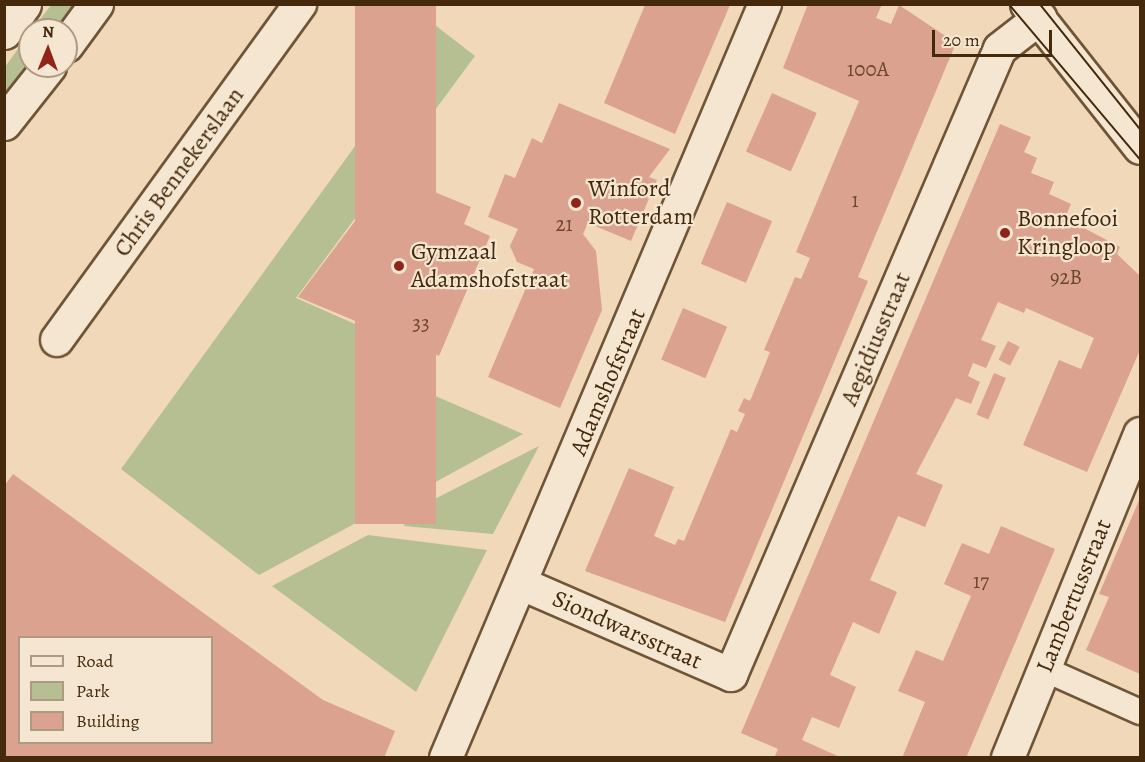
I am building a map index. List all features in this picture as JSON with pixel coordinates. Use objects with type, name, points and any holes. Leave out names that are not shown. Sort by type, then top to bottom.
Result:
[{"type":"street","points":[[4,32],[24,4]]},
{"type":"street","points":[[78,29],[96,4]]},
{"type":"street","name":"Chris Bennekerslaan","points":[[57,339],[300,4]]},
{"type":"street","name":"Adamshofstraat","points":[[446,758],[522,584],[765,4]]},
{"type":"street","points":[[1034,11],[1140,147]]},
{"type":"street","name":"Aegidiusstraat","points":[[731,675],[1000,49],[1034,11]]},
{"type":"street","points":[[4,123],[40,78]]},
{"type":"street","name":"Lambertusstraat","points":[[1008,758],[1140,434]]},
{"type":"street","name":"Siondwarsstraat","points":[[522,584],[731,675]]},
{"type":"street","points":[[1044,669],[1140,712]]},
{"type":"green space","points":[[51,5],[75,5],[66,18],[41,18]]},
{"type":"green space","points":[[431,22],[475,56],[296,298],[396,342],[384,373],[412,387],[395,502],[259,575],[121,469],[416,62],[408,56]]},
{"type":"green space","points":[[18,49],[18,78],[22,78],[5,102],[5,67]]},
{"type":"green space","points":[[426,392],[523,434],[410,496]]},
{"type":"green space","points":[[539,446],[493,534],[404,526],[407,513]]},
{"type":"green space","points":[[368,535],[487,550],[416,692],[272,586]]},
{"type":"building","points":[[355,4],[436,4],[436,524],[355,524]]},
{"type":"building","points":[[808,4],[882,4],[876,18],[891,24],[899,5],[956,43],[858,277],[868,281],[725,622],[585,571],[629,468],[674,487],[654,536],[675,545],[678,539],[684,541],[731,429],[737,432],[745,414],[738,411],[744,398],[750,401],[770,352],[764,350],[795,277],[801,279],[810,258],[796,252],[859,101],[783,68]]},
{"type":"building","points":[[645,5],[730,5],[675,134],[604,103]]},
{"type":"building","points":[[772,93],[817,113],[791,171],[746,151]]},
{"type":"building","points":[[559,103],[670,149],[649,177],[657,180],[631,241],[588,223],[583,234],[596,251],[602,310],[560,408],[488,377],[534,269],[517,262],[510,246],[518,229],[488,217],[505,174],[515,178],[532,138],[542,143]]},
{"type":"building","points":[[1000,124],[1031,137],[1024,152],[1037,158],[1031,173],[1054,182],[1049,194],[1071,204],[1065,218],[1120,247],[1117,254],[1140,276],[1140,350],[1087,472],[1023,445],[1059,360],[1081,369],[1094,338],[1026,308],[1024,313],[998,302],[981,340],[996,346],[986,368],[973,363],[968,376],[980,382],[971,404],[956,398],[916,474],[943,485],[925,527],[898,516],[870,580],[897,592],[879,634],[853,622],[830,675],[856,687],[839,728],[812,717],[802,740],[842,758],[774,758],[778,749],[741,733]]},
{"type":"building","name":"Gymzaal Adamshofstraat","points":[[391,174],[471,207],[464,224],[490,236],[439,356],[298,297],[379,189],[383,191]]},
{"type":"building","points":[[727,202],[772,221],[746,283],[701,264]]},
{"type":"building","points":[[683,308],[727,327],[705,378],[661,360]]},
{"type":"building","points":[[1008,341],[1020,347],[1010,366],[998,360]]},
{"type":"building","points":[[994,373],[1006,378],[988,420],[976,414]]},
{"type":"building","points":[[13,474],[323,700],[395,731],[384,758],[4,758],[4,486]]},
{"type":"building","points":[[1140,498],[1140,674],[1086,650],[1109,597],[1099,594]]},
{"type":"building","points":[[1001,526],[1055,549],[966,758],[902,758],[925,702],[898,691],[916,650],[943,661],[971,596],[944,584],[962,543],[989,554]]},
{"type":"tram line","points":[[1009,4],[1140,159]]},
{"type":"tram line","points":[[1040,4],[1140,129]]},
{"type":"place","name":"Winford Rotterdam","points":[[576,203]]},
{"type":"place","name":"Bonnefooi Kringloop","points":[[1005,233]]},
{"type":"place","name":"Gymzaal Adamshofstraat","points":[[399,266]]}]
